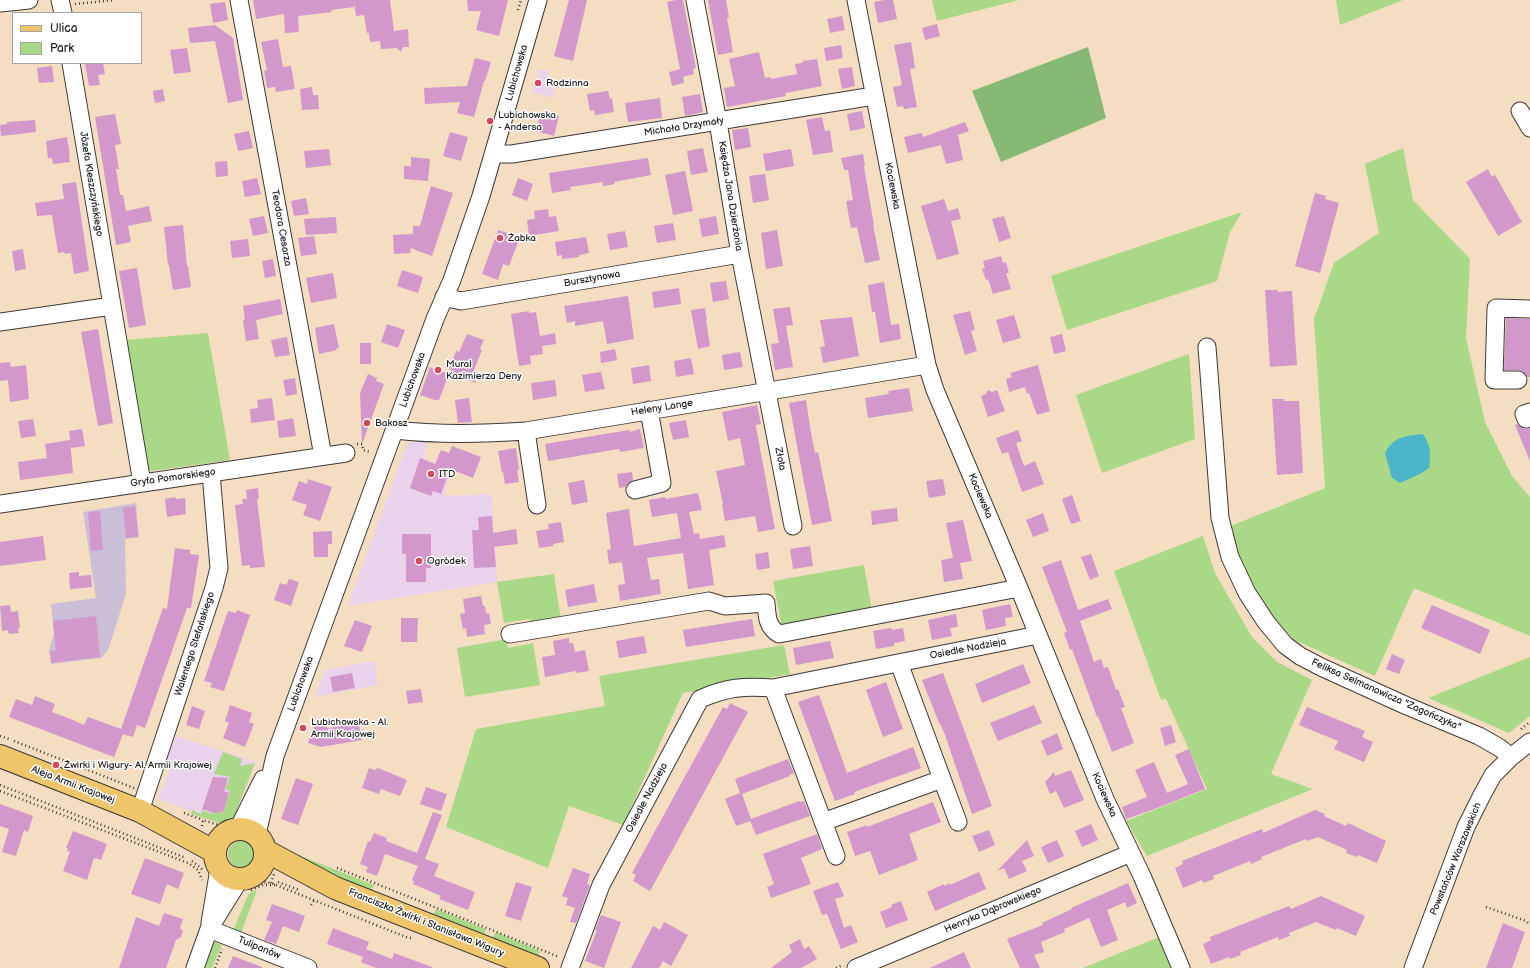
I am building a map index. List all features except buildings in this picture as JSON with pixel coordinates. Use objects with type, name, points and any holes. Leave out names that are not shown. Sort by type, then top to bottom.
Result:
[{"type":"main road","name":"Aleja Armii Krajowej","points":[[0,756],[143,812],[195,843],[244,857]]},
{"type":"main road","name":"Franciszka Żwirki i Stanisława Wigury","points":[[244,857],[334,877],[538,968]]},
{"type":"main road","points":[[243,886],[250,877],[244,857]]},
{"type":"street","points":[[0,3],[29,0]]},
{"type":"street","points":[[60,0],[62,12]]},
{"type":"street","name":"Teodora Cesarza","points":[[239,0],[323,456]]},
{"type":"street","name":"Lubichowska","points":[[195,968],[209,929],[214,896],[244,857],[275,756],[444,297],[452,280],[494,154],[538,0]]},
{"type":"street","name":"Księdza Jana Dzierżonia","points":[[695,0],[718,122],[740,254],[767,391]]},
{"type":"street","name":"Kociewska","points":[[856,0],[927,365],[935,390],[1019,588],[1105,800],[1131,853],[1181,968]]},
{"type":"street","name":"Józefa Kleszczyńskiego","points":[[71,64],[142,483]]},
{"type":"street","name":"Michała Drzymały","points":[[494,154],[512,154],[874,96]]},
{"type":"street","points":[[1520,111],[1530,128]]},
{"type":"street","name":"Bursztynowa","points":[[444,297],[461,301],[740,254]]},
{"type":"street","points":[[0,322],[112,306]]},
{"type":"street","points":[[1518,380],[1494,380],[1496,308],[1530,309]]},
{"type":"street","name":"Feliksa Selmanowicza \"Zagończyka\"","points":[[1207,347],[1220,518],[1230,557],[1247,593],[1266,622],[1285,645],[1300,656],[1327,670],[1407,706],[1479,736],[1500,748],[1511,757]]},
{"type":"street","name":"Heleny Lange","points":[[395,430],[423,434],[526,430],[927,365]]},
{"type":"street","name":"Złota","points":[[767,391],[793,526]]},
{"type":"street","points":[[635,490],[662,483],[649,410]]},
{"type":"street","points":[[526,430],[537,505]]},
{"type":"street","name":"Gryfa Pomorskiego","points":[[0,504],[323,456],[350,449]]},
{"type":"street","name":"Walentego Stefańskiego","points":[[143,812],[219,568],[211,473]]},
{"type":"street","points":[[510,634],[709,601],[725,606],[766,603],[767,620],[774,631],[779,634],[1019,588]]},
{"type":"street","name":"Osiedle Nadzieja","points":[[571,965],[601,885],[700,698],[718,691],[744,686],[773,688],[1038,635]]},
{"type":"street","points":[[899,663],[958,822]]},
{"type":"street","points":[[773,688],[836,856]]},
{"type":"street","name":"Powstańców Warszawskich","points":[[1412,968],[1466,827],[1482,795],[1493,776],[1511,757],[1530,742]]},
{"type":"street","points":[[823,822],[942,779]]},
{"type":"street","name":"Henryka Dąbrowskiego","points":[[852,965],[1131,853]]},
{"type":"street","name":"Lubichowska","points":[[209,929],[243,886]]},
{"type":"street","name":"Tulipanów","points":[[209,929],[308,968]]},
{"type":"path","points":[[350,449],[362,444],[363,450],[370,452]]},
{"type":"path","points":[[0,785],[195,843]]},
{"type":"path","points":[[0,790],[188,863],[198,870],[207,892],[214,896]]},
{"type":"path","points":[[188,863],[203,820],[219,825],[244,857],[263,885],[243,886]]},
{"type":"path","points":[[195,843],[202,868],[244,857]]},
{"type":"path","points":[[334,877],[547,951],[571,965]]},
{"type":"path","points":[[311,905],[316,897]]},
{"type":"path","points":[[1486,907],[1526,921],[1530,926]]},
{"type":"path","points":[[836,968],[852,965]]},
{"type":"shaded area","points":[[539,69],[549,71],[548,79],[556,80],[552,98],[532,92]]},
{"type":"shaded area","points":[[429,441],[423,457],[435,464],[450,469],[444,496],[492,494],[497,582],[348,606],[408,442]]},
{"type":"shaded area","points":[[136,503],[139,537],[125,539],[126,594],[108,650],[101,658],[51,664],[49,650],[54,634],[51,604],[96,598],[83,512]]},
{"type":"shaded area","points":[[374,661],[378,685],[315,697],[325,670]]},
{"type":"shaded area","points":[[175,736],[256,762],[235,815],[218,821],[158,799],[171,767],[165,765]]},
{"type":"green space","points":[[932,0],[1019,0],[937,21]]},
{"type":"green space","points":[[1336,0],[1403,0],[1340,25]]},
{"type":"green space","points":[[1088,47],[1106,118],[1001,162],[972,91]]},
{"type":"green space","points":[[1403,148],[1413,200],[1470,259],[1466,338],[1485,422],[1512,476],[1530,497],[1530,636],[1414,588],[1375,676],[1294,640],[1260,605],[1237,563],[1228,527],[1325,488],[1314,319],[1334,263],[1379,233],[1365,164]]},
{"type":"green space","points":[[1242,212],[1230,232],[1217,281],[1067,330],[1051,276]]},
{"type":"green space","points":[[208,333],[230,460],[151,471],[147,466],[126,340]]},
{"type":"green space","points":[[1189,354],[1195,439],[1102,473],[1076,395]]},
{"type":"green space","points":[[1203,536],[1215,573],[1252,637],[1277,662],[1312,680],[1271,774],[1313,789],[1147,856],[1126,821],[1207,789],[1166,699],[1161,700],[1114,571]]},
{"type":"green space","points":[[864,565],[872,610],[782,627],[773,581]]},
{"type":"green space","points":[[554,574],[561,620],[534,625],[529,619],[504,623],[497,582]]},
{"type":"green space","points":[[507,639],[508,648],[533,643],[540,685],[465,697],[457,648]]},
{"type":"green space","points":[[784,645],[790,674],[683,693],[623,825],[569,806],[548,868],[446,827],[476,729],[605,706],[599,676]]},
{"type":"green space","points":[[1530,657],[1530,716],[1509,733],[1428,698]]},
{"type":"green space","points":[[223,752],[242,759],[240,766],[255,763],[234,817],[220,823],[191,814],[192,810],[201,814],[202,810],[212,814],[214,811],[219,813],[223,812],[230,791],[225,789],[230,777],[214,774]]},
{"type":"green space","points":[[241,841],[250,845],[254,854],[250,863],[241,867],[232,863],[228,854],[232,845]]},
{"type":"green space","points":[[296,854],[374,885],[371,892],[291,858]]},
{"type":"green space","points":[[257,890],[240,936],[232,933],[248,895]]},
{"type":"green space","points":[[436,909],[486,929],[484,935],[433,916]]},
{"type":"green space","points":[[496,932],[540,951],[538,957],[493,939],[492,938]]},
{"type":"green space","points":[[1159,937],[1172,968],[1083,968]]},
{"type":"green space","points":[[214,942],[222,945],[212,968],[204,968]]},
{"type":"water","points":[[1423,434],[1428,442],[1430,450],[1429,468],[1400,483],[1392,478],[1385,453],[1396,440],[1406,436]]},
{"type":"place","name":"Rodzinna","points":[[538,83]]},
{"type":"place","name":"Lubichowska - Andersa","points":[[490,121]]},
{"type":"place","name":"Żabka","points":[[500,238]]},
{"type":"place","name":"Mural Kazimierza Deny","points":[[438,370]]},
{"type":"place","name":"Bakosz","points":[[367,423]]},
{"type":"place","name":"ITD","points":[[431,474]]},
{"type":"place","name":"Ogródek","points":[[419,561]]},
{"type":"place","name":"Lubichowska - Al. Armii Krajowej","points":[[303,728]]},
{"type":"place","name":"Żwirki i Wigury- Al. Armii Krajowej","points":[[56,765]]}]
